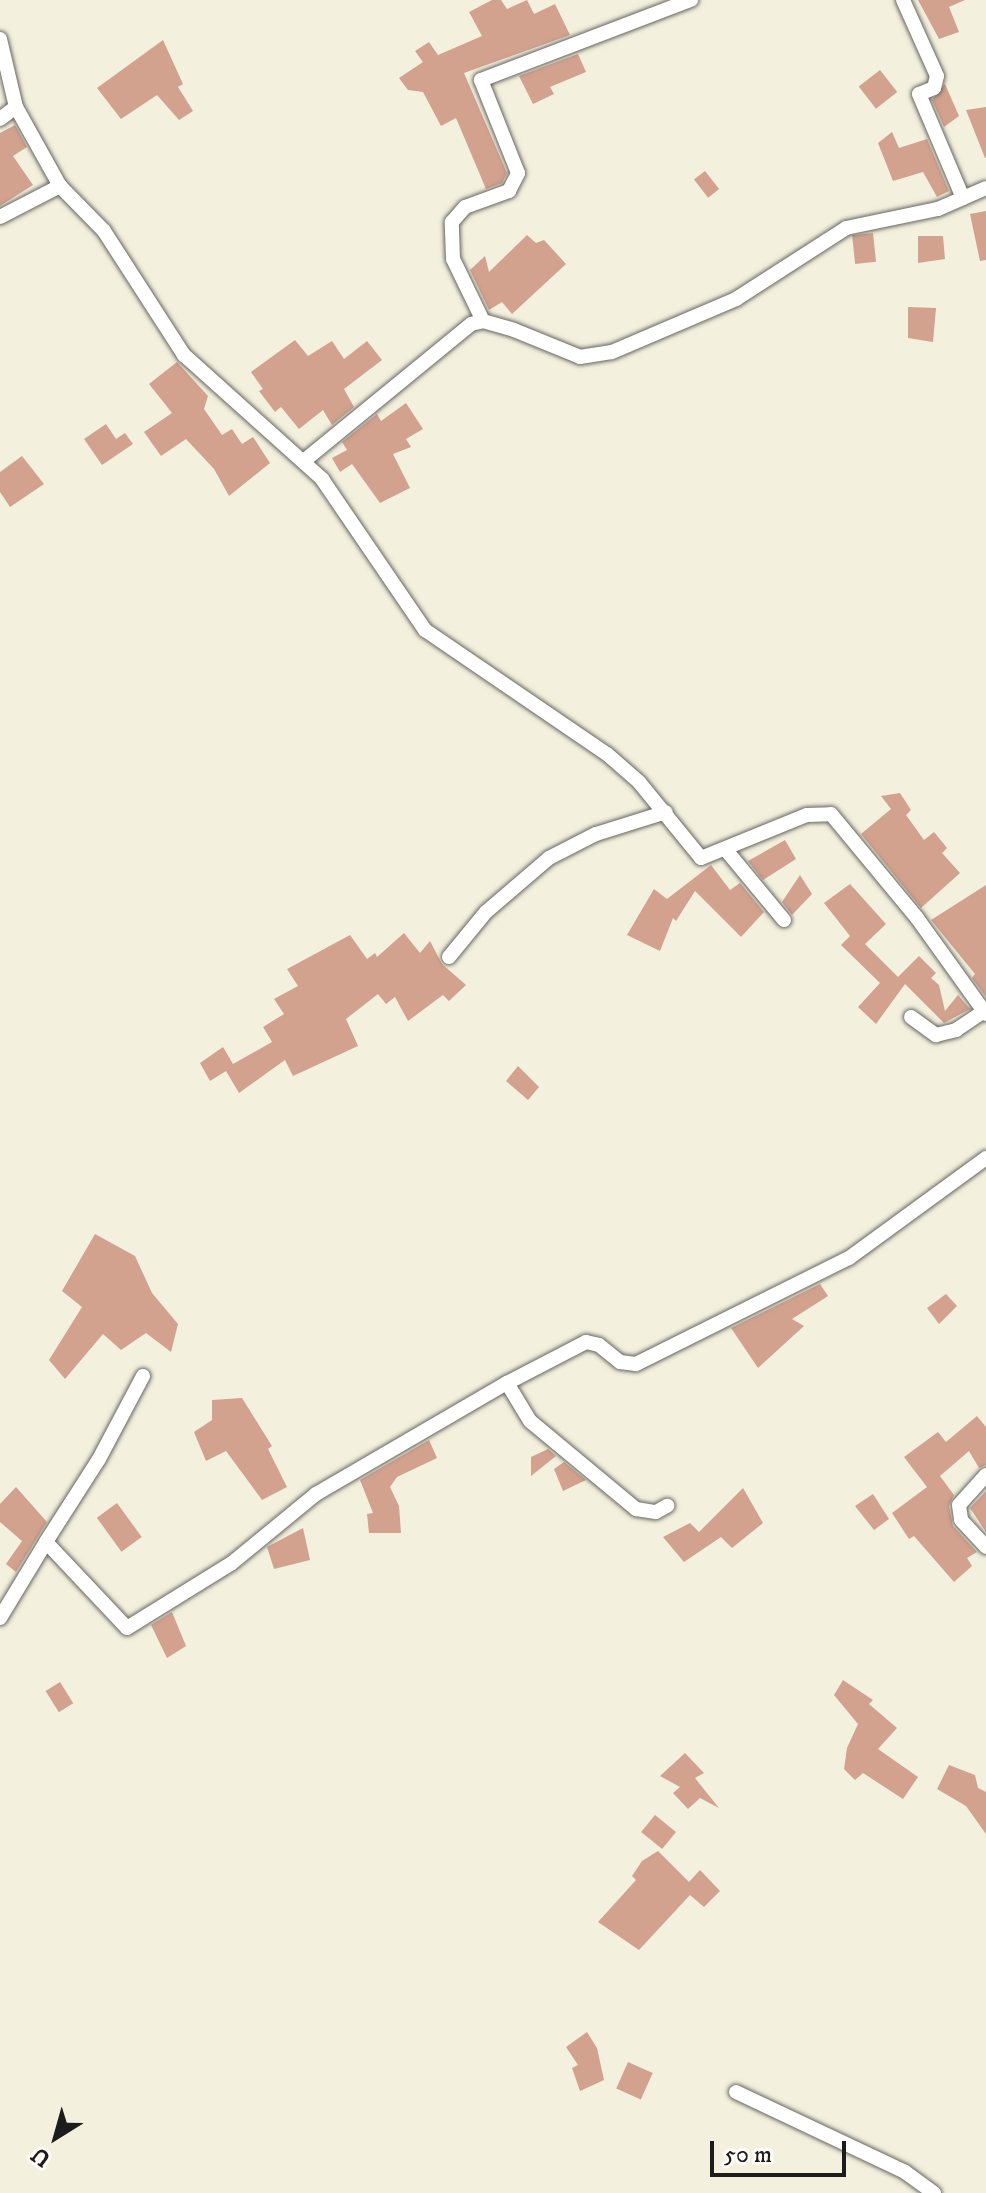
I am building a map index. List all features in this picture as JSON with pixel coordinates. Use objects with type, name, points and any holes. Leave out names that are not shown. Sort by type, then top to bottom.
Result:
[{"type":"street","points":[[483,321],[453,259],[452,222],[465,207],[509,191],[518,173],[481,80],[691,0]]},
{"type":"street","points":[[903,0],[937,76],[934,88],[919,94],[963,198]]},
{"type":"street","points":[[0,39],[16,107],[60,186],[104,231],[184,355],[305,460],[425,630],[607,754],[666,812],[693,853],[709,857],[807,815],[831,814],[917,918],[985,1012],[956,1030],[936,1035],[911,1017]]},
{"type":"street","points":[[0,119],[16,107]]},
{"type":"street","points":[[0,217],[60,186]]},
{"type":"street","points":[[305,460],[459,331],[483,321],[580,357],[612,352],[736,299],[846,228],[938,209],[986,188]]},
{"type":"street","points":[[449,957],[486,912],[549,858],[596,834],[666,812]]},
{"type":"street","points":[[726,850],[784,920]]},
{"type":"street","points":[[46,1542],[124,1627],[130,1628],[232,1563],[316,1494],[507,1383],[586,1342],[599,1345],[620,1362],[636,1364],[849,1258],[986,1158]]},
{"type":"street","points":[[0,1618],[99,1459],[143,1376]]},
{"type":"street","points":[[507,1383],[530,1421],[636,1509],[656,1512],[667,1506]]},
{"type":"street","points":[[986,1475],[959,1505],[961,1520],[986,1547]]},
{"type":"street","points":[[736,2092],[905,2172],[934,2193]]},
{"type":"building","points":[[492,0],[501,0],[507,9],[527,0],[534,14],[555,4],[570,35],[464,73],[507,173],[502,183],[486,189],[456,118],[441,126],[423,92],[408,90],[399,78],[423,62],[415,51],[429,42],[438,55],[482,36],[469,12]]},
{"type":"building","points":[[918,0],[965,0],[949,7],[959,32],[939,39]]},
{"type":"building","points":[[163,40],[183,84],[178,87],[193,111],[179,120],[157,95],[121,119],[97,88]]},
{"type":"building","points":[[578,54],[586,72],[550,87],[554,94],[533,104],[519,76]]},
{"type":"building","points":[[880,70],[897,92],[876,109],[859,87]]},
{"type":"building","points":[[945,84],[959,116],[944,127],[932,100]]},
{"type":"building","points":[[986,107],[986,158],[985,158],[966,110]]},
{"type":"building","points":[[15,125],[27,147],[13,156],[33,185],[0,206],[0,133]]},
{"type":"building","points":[[892,132],[899,148],[927,139],[949,191],[937,197],[923,172],[893,181],[878,143]]},
{"type":"building","points":[[705,171],[719,189],[708,198],[694,180]]},
{"type":"building","points":[[986,211],[986,260],[980,261],[970,214]]},
{"type":"building","points":[[873,233],[876,262],[855,264],[852,235]]},
{"type":"building","points":[[527,235],[536,243],[544,240],[566,264],[512,314],[502,302],[489,310],[470,270],[485,256],[489,272]]},
{"type":"building","points":[[918,236],[943,236],[945,259],[918,263]]},
{"type":"building","points":[[908,307],[936,308],[933,342],[908,338]]},
{"type":"building","points":[[295,340],[308,356],[332,341],[344,359],[367,341],[382,360],[344,389],[354,407],[332,425],[323,410],[299,429],[281,407],[275,412],[259,391],[263,389],[251,372]]},
{"type":"building","points":[[177,362],[208,396],[204,409],[222,435],[232,429],[242,444],[253,437],[270,463],[229,496],[214,469],[186,439],[161,456],[144,432],[172,413],[149,384]]},
{"type":"building","points":[[406,403],[423,429],[406,439],[411,447],[393,454],[410,488],[380,503],[352,464],[340,472],[332,458],[347,450],[342,442],[377,414],[381,421]]},
{"type":"building","points":[[106,424],[116,439],[125,433],[133,444],[102,465],[84,439]]},
{"type":"building","points":[[22,456],[44,484],[10,507],[0,492],[0,472]]},
{"type":"building","points":[[900,793],[911,810],[906,815],[924,840],[934,832],[947,848],[942,853],[960,873],[921,908],[861,834],[891,809],[881,796]]},
{"type":"building","points":[[785,840],[796,859],[763,880],[748,861]]},
{"type":"building","points":[[711,865],[730,890],[740,883],[764,912],[741,937],[695,891],[676,921],[673,918],[660,951],[627,935],[654,889],[667,899]]},
{"type":"building","points":[[800,875],[812,894],[792,915],[782,902]]},
{"type":"building","points":[[850,884],[886,924],[865,944],[898,977],[919,956],[936,973],[931,978],[939,985],[945,1011],[958,995],[970,1009],[944,1023],[905,984],[876,1024],[858,1007],[880,983],[841,945],[850,936],[824,903]]},
{"type":"building","points":[[986,885],[986,997],[972,978],[975,974],[931,920]]},
{"type":"building","points":[[404,933],[420,953],[430,941],[442,964],[466,985],[449,1001],[443,995],[408,1021],[395,997],[386,1004],[378,994],[346,1019],[358,1046],[293,1076],[285,1060],[239,1093],[226,1071],[210,1081],[200,1063],[223,1047],[233,1064],[272,1042],[263,1027],[284,1014],[274,999],[298,986],[287,969],[350,935],[367,959],[375,953],[377,957]]},
{"type":"building","points":[[518,1066],[539,1087],[528,1100],[506,1081]]},
{"type":"building","points":[[95,1234],[135,1256],[152,1293],[178,1324],[171,1352],[146,1333],[121,1350],[103,1334],[65,1379],[49,1360],[82,1307],[62,1291]]},
{"type":"building","points":[[820,1284],[828,1296],[792,1319],[804,1326],[758,1368],[731,1328]]},
{"type":"building","points":[[946,1294],[957,1306],[939,1324],[927,1308]]},
{"type":"building","points":[[242,1398],[272,1446],[268,1449],[287,1487],[262,1500],[226,1451],[206,1461],[194,1432],[212,1420],[212,1400]]},
{"type":"building","points":[[977,1416],[986,1427],[986,1465],[979,1468],[969,1451],[940,1476],[954,1495],[949,1506],[953,1526],[977,1552],[967,1558],[972,1566],[954,1582],[914,1536],[909,1539],[892,1513],[927,1487],[904,1457],[938,1432],[946,1442]]},
{"type":"building","points":[[429,1440],[437,1458],[397,1477],[390,1487],[399,1506],[401,1533],[369,1533],[367,1514],[373,1513],[360,1480]]},
{"type":"building","points":[[548,1449],[556,1456],[531,1476],[531,1457]]},
{"type":"building","points":[[564,1462],[586,1480],[563,1491],[554,1469]]},
{"type":"building","points":[[16,1487],[47,1522],[16,1572],[6,1564],[22,1541],[0,1522],[0,1504]]},
{"type":"building","points":[[743,1488],[763,1523],[732,1548],[721,1537],[684,1562],[663,1537],[690,1523],[699,1532]]},
{"type":"building","points":[[986,1491],[986,1532],[970,1508]]},
{"type":"building","points":[[873,1494],[889,1519],[874,1530],[855,1506]]},
{"type":"building","points":[[117,1503],[142,1537],[121,1552],[97,1518]]},
{"type":"building","points":[[303,1528],[310,1560],[274,1569],[267,1547]]},
{"type":"building","points":[[172,1612],[186,1646],[167,1658],[151,1625]]},
{"type":"building","points":[[843,1680],[873,1700],[869,1704],[897,1728],[878,1749],[918,1777],[903,1799],[863,1773],[855,1780],[844,1769],[847,1748],[858,1724],[834,1695]]},
{"type":"building","points":[[60,1682],[73,1703],[59,1712],[46,1691]]},
{"type":"building","points":[[685,1753],[704,1773],[695,1778],[719,1808],[700,1798],[688,1809],[673,1793],[680,1787],[660,1776]]},
{"type":"building","points":[[949,1765],[975,1775],[978,1788],[986,1792],[986,1834],[966,1806],[937,1789]]},
{"type":"building","points":[[655,1815],[676,1832],[662,1849],[641,1832]]},
{"type":"building","points":[[658,1851],[689,1882],[700,1870],[720,1891],[704,1907],[690,1895],[639,1950],[598,1922],[636,1880],[632,1876],[642,1861]]},
{"type":"building","points":[[587,2032],[597,2048],[604,2080],[580,2091],[572,2068],[578,2065],[566,2047]]},
{"type":"building","points":[[628,2062],[653,2073],[641,2099],[616,2088]]}]
